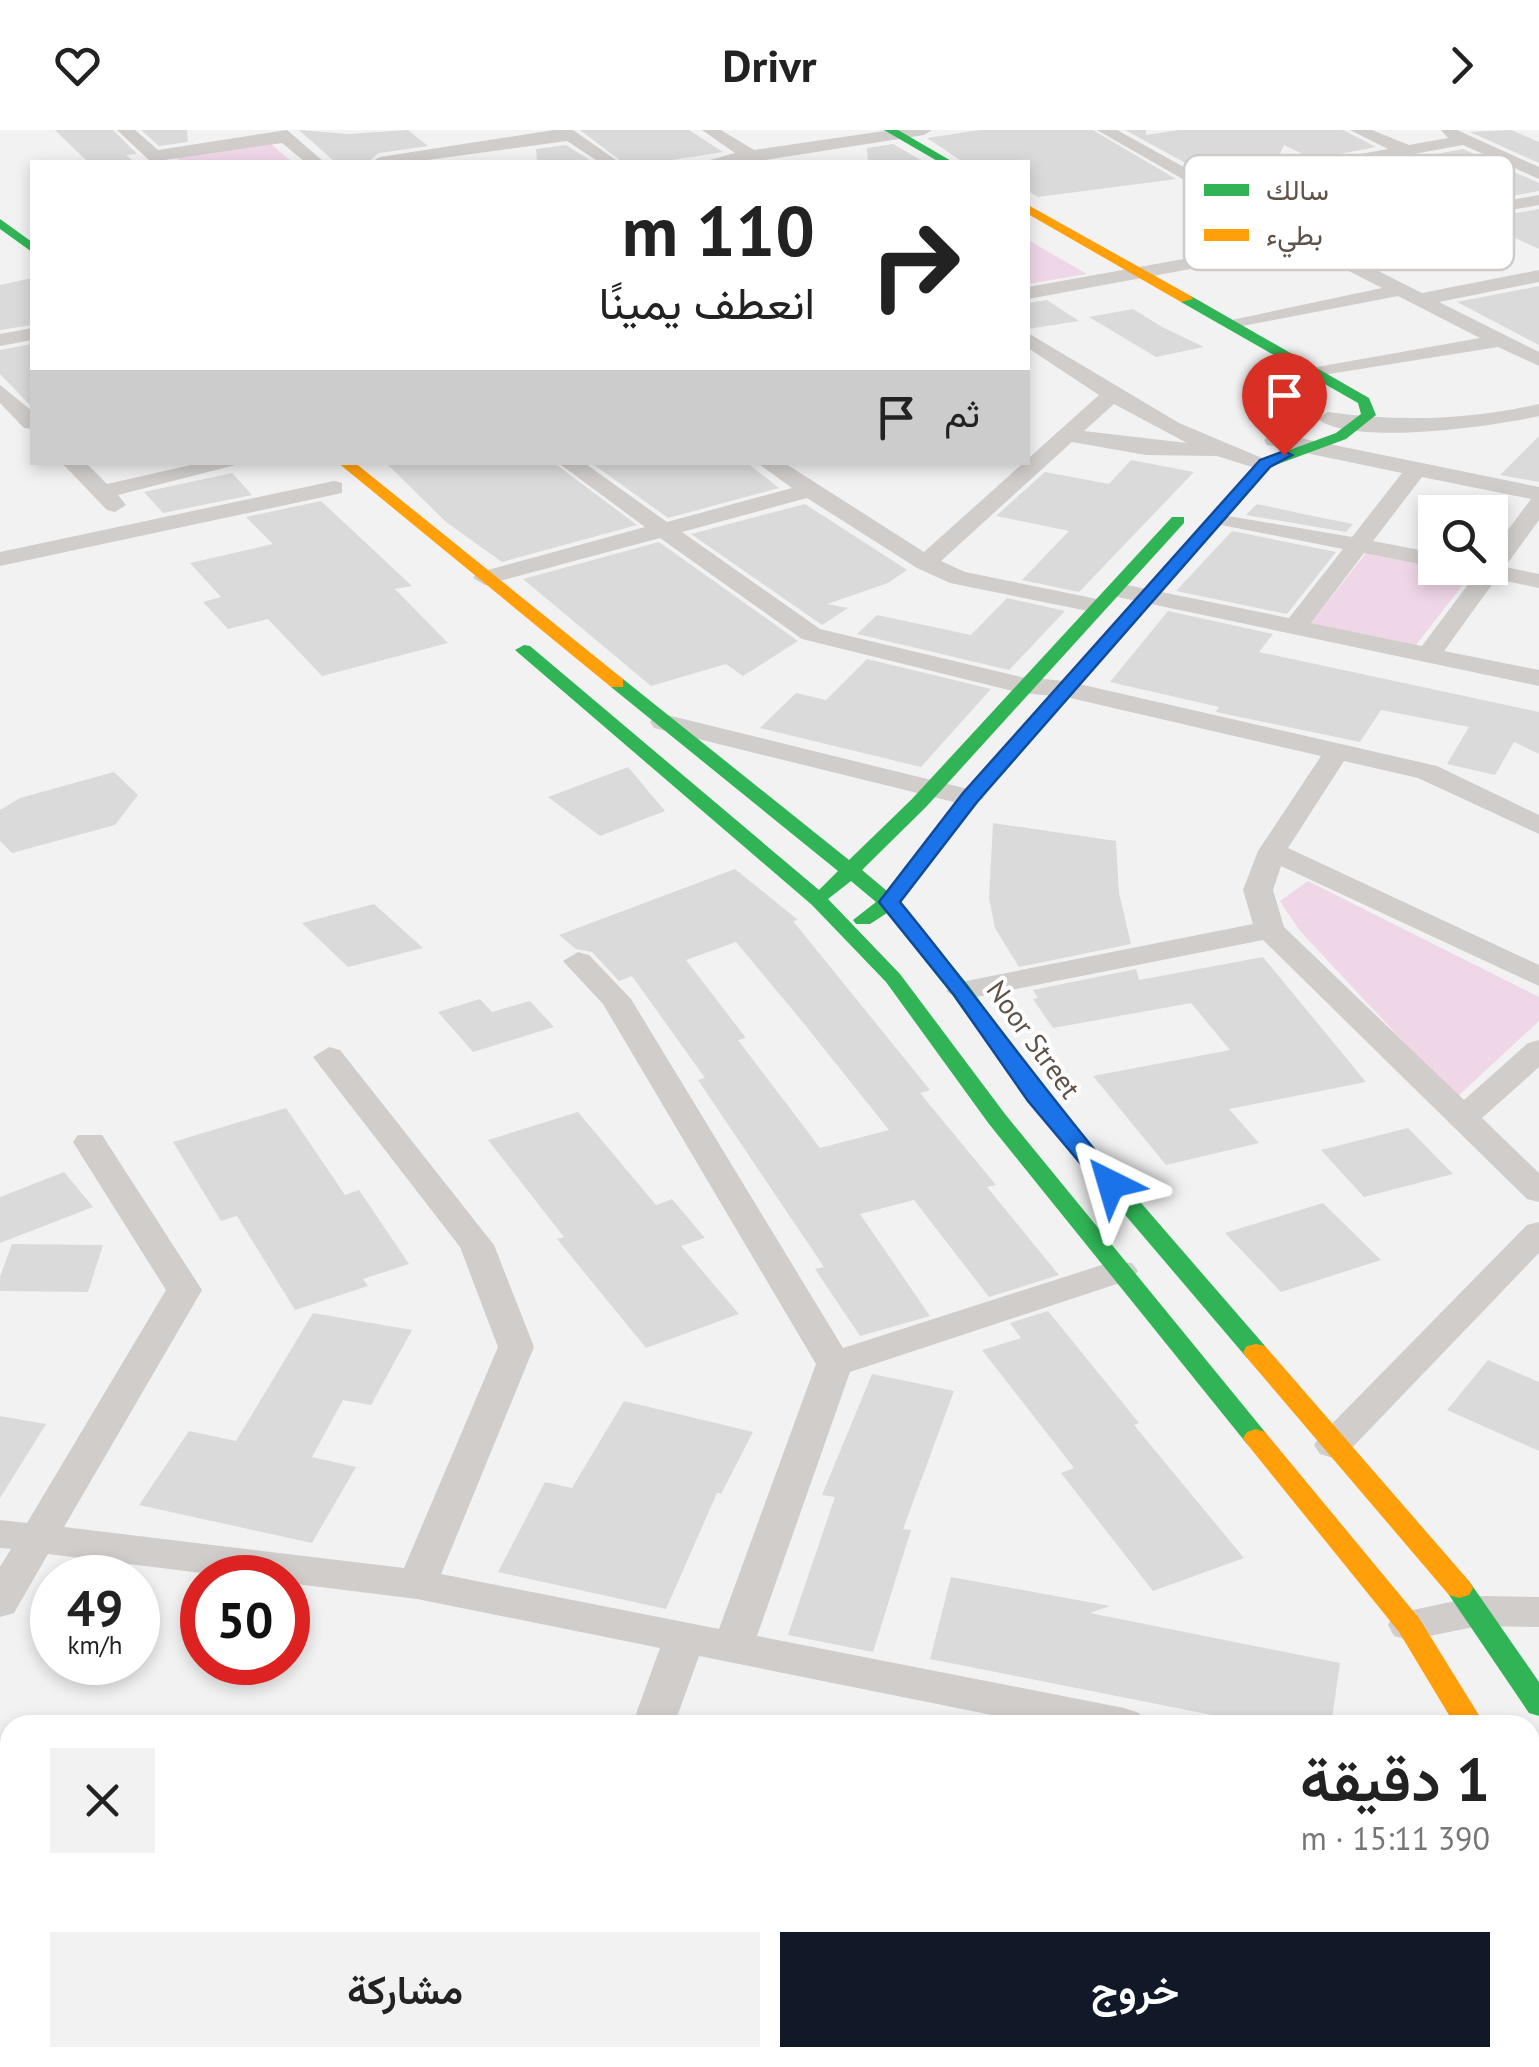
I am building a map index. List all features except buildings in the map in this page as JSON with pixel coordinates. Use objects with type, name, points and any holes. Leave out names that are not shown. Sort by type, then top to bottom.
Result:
[{"type":"street","points":[[125,130],[158,159],[281,134],[313,160]]},
{"type":"street","points":[[435,130],[462,150]]},
{"type":"street","points":[[710,130],[752,157]]},
{"type":"street","points":[[727,160],[882,133],[924,130]]},
{"type":"street","points":[[1105,130],[1184,172]]},
{"type":"street","points":[[1358,130],[1406,150]]},
{"type":"street","points":[[1443,130],[1498,155]]},
{"type":"street","points":[[394,160],[566,132],[607,160]]},
{"type":"street","points":[[882,133],[918,160]]},
{"type":"street","points":[[882,133],[943,160]]},
{"type":"street","points":[[1379,155],[1466,140]]},
{"type":"street","points":[[1514,162],[1539,174]]},
{"type":"street","points":[[1514,205],[1539,200]]},
{"type":"street","points":[[0,204],[30,226]]},
{"type":"street","points":[[1030,210],[1312,391],[1331,410],[1328,418]]},
{"type":"street","points":[[0,223],[30,246]]},
{"type":"street","points":[[1030,226],[1234,326],[1364,401],[1369,415],[1363,424],[1341,436],[1253,461],[1214,451],[1146,448],[1066,434]]},
{"type":"street","points":[[1030,294],[1184,265]]},
{"type":"street","points":[[1360,270],[1539,360]]},
{"type":"street","points":[[1234,326],[1539,276]]},
{"type":"street","points":[[0,340],[30,334]]},
{"type":"street","points":[[1030,340],[1112,394],[1214,451]]},
{"type":"street","points":[[1317,373],[1497,342]]},
{"type":"street","points":[[1030,364],[1058,359]]},
{"type":"street","points":[[0,391],[30,419]]},
{"type":"street","points":[[925,562],[1112,394]]},
{"type":"street","points":[[819,901],[934,790],[1101,596],[1208,491],[1253,461],[1275,440],[1328,418],[1442,428],[1539,410]]},
{"type":"street","points":[[1275,440],[1539,494]]},
{"type":"street","points":[[848,931],[889,902],[970,798],[1219,518],[1253,461]]},
{"type":"street","points":[[75,465],[140,529]]},
{"type":"street","points":[[102,492],[223,465]]},
{"type":"street","points":[[308,465],[342,494]]},
{"type":"street","name":"Noor Street","points":[[348,465],[889,902],[962,990],[1036,1096],[1478,1611],[1539,1704]]},
{"type":"street","points":[[572,465],[811,634],[1021,685],[1066,689],[1427,772],[1539,826]]},
{"type":"street","points":[[772,465],[925,562],[958,578],[1101,596],[1148,597],[1539,678]]},
{"type":"street","points":[[1296,626],[1416,469]]},
{"type":"street","points":[[486,578],[810,490]]},
{"type":"street","points":[[0,559],[140,529],[342,494]]},
{"type":"street","points":[[1508,540],[1539,504]]},
{"type":"street","points":[[1219,518],[1418,557]]},
{"type":"street","points":[[1508,575],[1539,581]]},
{"type":"street","points":[[1430,653],[1473,585]]},
{"type":"street","points":[[501,630],[819,901],[892,978],[998,1119],[1409,1625],[1464,1715]]},
{"type":"street","points":[[663,722],[970,798]]},
{"type":"street","points":[[1338,750],[1272,851],[1258,890],[1270,930],[1539,1192]]},
{"type":"street","points":[[1272,851],[1539,977]]},
{"type":"street","points":[[962,990],[1270,930]]},
{"type":"street","points":[[578,960],[616,999],[834,1364]]},
{"type":"street","points":[[1461,1120],[1539,1050]]},
{"type":"street","points":[[330,1057],[478,1245],[516,1347],[417,1584]]},
{"type":"street","points":[[0,1602],[184,1290],[90,1142]]},
{"type":"street","points":[[1333,1445],[1539,1232]]},
{"type":"street","points":[[834,1364],[1120,1270]]},
{"type":"street","points":[[734,1647],[834,1364]]},
{"type":"street","points":[[0,1534],[417,1584],[1074,1715]]},
{"type":"street","points":[[1409,1625],[1478,1611],[1539,1612]]},
{"type":"street","points":[[658,1715],[685,1638]]},
{"type":"shaded area","points":[[271,144],[290,160],[179,160],[176,157]]},
{"type":"shaded area","points":[[1030,241],[1087,274],[1030,284]]},
{"type":"shaded area","points":[[1366,553],[1418,563],[1418,585],[1463,585],[1416,645],[1311,623]]},
{"type":"shaded area","points":[[1308,881],[1539,997],[1539,1021],[1456,1098],[1300,931],[1280,901]]},
{"type":"traffic: fast","points":[[890,130],[943,160]]},
{"type":"traffic: fast","points":[[0,223],[30,246]]},
{"type":"traffic: fast","points":[[863,920],[889,902],[970,798],[1265,464],[1341,436],[1369,415],[1364,401],[1186,299]]},
{"type":"traffic: fast","points":[[827,893],[919,803],[1178,520]]},
{"type":"traffic: fast","points":[[524,650],[819,901],[893,978],[997,1119],[1256,1438]]},
{"type":"traffic: fast","points":[[617,683],[889,902],[961,991],[1037,1097],[1256,1352]]},
{"type":"traffic: fast","points":[[1459,1588],[1539,1705]]},
{"type":"traffic: slow","points":[[1030,210],[1186,299]]},
{"type":"traffic: slow","points":[[348,465],[617,683]]},
{"type":"traffic: slow","points":[[1256,1352],[1459,1588]]},
{"type":"traffic: slow","points":[[1256,1438],[1409,1625],[1464,1715]]},
{"type":"route","points":[[1111,1184],[1036,1096],[962,990],[889,902],[970,798],[1265,464],[1284,455]]}]
